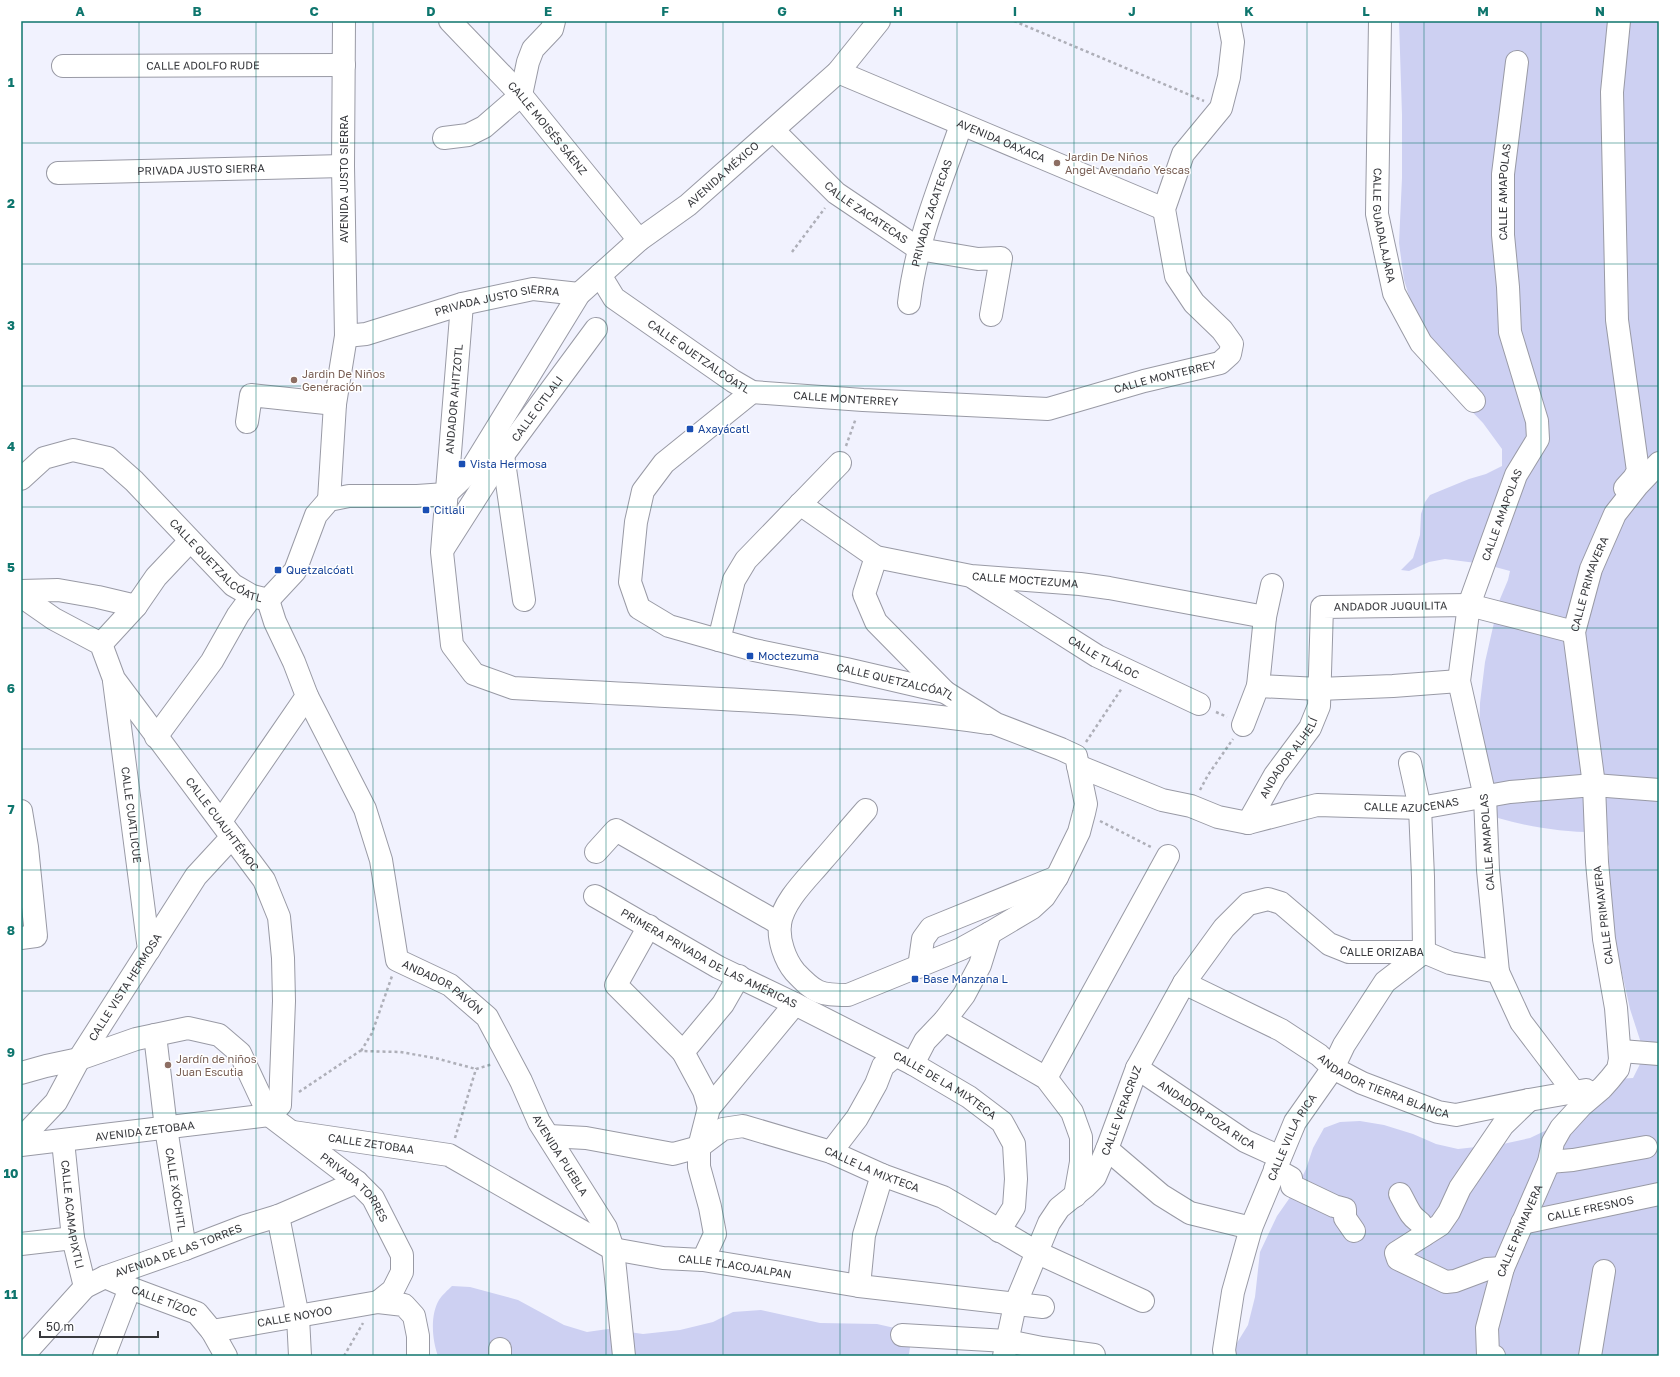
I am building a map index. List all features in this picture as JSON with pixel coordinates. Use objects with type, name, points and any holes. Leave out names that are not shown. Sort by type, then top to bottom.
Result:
[{"type":"street","name":"AVENIDA JUSTO SIERRA","points":[[329,500],[335,404],[346,336],[343,166],[344,21]]},
{"type":"street","name":"CALLE MOISÉS SÁENZ","points":[[450,21],[521,95],[639,240]]},
{"type":"street","points":[[444,138],[468,135],[484,128],[521,95],[528,62],[533,49],[552,29],[554,21]]},
{"type":"street","name":"AVENIDA MÉXICO","points":[[563,322],[579,294],[639,240],[688,205],[838,72],[879,21]]},
{"type":"street","name":"CALLE MONTERREY","points":[[752,392],[863,400],[1048,409],[1144,381],[1220,363],[1230,354],[1232,344],[1222,330],[1194,303],[1176,276],[1164,209],[1183,154],[1220,108],[1229,77],[1233,42],[1229,21]]},
{"type":"street","name":"CALLE GUADALAJARA","points":[[1380,21],[1377,214],[1394,292],[1422,343],[1474,401]]},
{"type":"street","points":[[1616,514],[1616,502],[1620,493],[1634,478],[1638,471],[1617,320],[1612,92],[1619,21]]},
{"type":"street","name":"CALLE AMAPOLAS","points":[[1498,972],[1488,870],[1485,797],[1459,681],[1469,605],[1516,475],[1538,439],[1537,421],[1510,332],[1508,287],[1503,235],[1503,174],[1517,62]]},
{"type":"street","name":"CALLE ADOLFO RUDE","points":[[63,66],[344,65]]},
{"type":"street","name":"AVENIDA OAXACA","points":[[838,72],[961,125],[1164,209]]},
{"type":"street","name":"PRIVADA ZACATECAS","points":[[909,303],[919,249],[961,125]]},
{"type":"street","name":"CALLE ZACATECAS","points":[[773,130],[836,193],[919,249],[978,259],[1001,258],[990,316]]},
{"type":"street","name":"PRIVADA JUSTO SIERRA","points":[[58,173],[343,166]]},
{"type":"street","points":[[329,500],[349,496],[417,496],[446,494],[471,470],[563,322],[596,328],[614,298],[600,275]]},
{"type":"street","name":"PRIVADA JUSTO SIERRA","points":[[346,336],[366,334],[462,304],[533,289],[579,294]]},
{"type":"street","name":"CALLE QUETZALCÓATL","points":[[614,298],[727,377],[752,392],[664,463],[643,491],[636,522],[630,582],[639,608],[669,626],[754,650],[846,669],[945,692],[996,724]]},
{"type":"street","name":"ANDADOR AHITZOTL","points":[[446,494],[462,304]]},
{"type":"street","name":"CALLE CITLALI","points":[[442,552],[503,455],[596,328]]},
{"type":"street","points":[[247,422],[251,395],[335,404]]},
{"type":"street","name":"CALLE QUETZALCÓATL","points":[[21,479],[44,458],[73,450],[108,458],[134,481],[233,585],[260,598],[295,571],[316,515],[329,500]]},
{"type":"street","points":[[503,455],[524,600]]},
{"type":"street","points":[[719,640],[734,580],[746,560],[840,463]]},
{"type":"street","name":"CALLE PRIMAVERA","points":[[1491,1356],[1487,1328],[1503,1268],[1549,1162],[1553,1142],[1561,1128],[1582,1105],[1602,1088],[1618,1069],[1621,1051],[1604,931],[1597,862],[1594,785],[1574,632],[1590,569],[1616,514],[1637,486],[1659,463]]},
{"type":"street","points":[[442,552],[446,494]]},
{"type":"street","name":"CALLE MOCTEZUMA","points":[[800,504],[876,557],[971,576],[1080,584],[1265,618]]},
{"type":"street","points":[[21,596],[54,619],[101,644],[136,606],[156,577],[190,541]]},
{"type":"street","name":"CALLE QUETZALCÓATL","points":[[442,552],[452,645],[474,674],[513,688],[818,705],[929,714],[996,724]]},
{"type":"street","points":[[876,557],[864,594],[876,622],[945,692]]},
{"type":"street","name":"CALLE TLÁLOC","points":[[971,576],[1097,656],[1199,704]]},
{"type":"street","points":[[1243,725],[1258,686],[1265,618],[1272,585]]},
{"type":"street","points":[[21,590],[58,590],[136,606]]},
{"type":"street","points":[[156,737],[212,661],[238,615],[260,598],[275,622],[294,662],[307,696],[365,809],[381,860],[397,960]]},
{"type":"street","points":[[1469,605],[1574,632]]},
{"type":"street","name":"ANDADOR JUQUILITA","points":[[1319,689],[1322,607],[1469,605]]},
{"type":"street","name":"CALLE CUAUHTÉMOC","points":[[101,644],[114,679],[264,880],[279,917],[283,958],[284,1001],[274,1110]]},
{"type":"street","name":"CALLE CUATLICUE","points":[[114,679],[149,950]]},
{"type":"street","points":[[1258,686],[1319,689],[1393,686],[1459,681]]},
{"type":"street","name":"ANDADOR ALHELÍ","points":[[1248,823],[1275,775],[1310,728],[1319,706],[1319,689]]},
{"type":"street","name":"CALLE VISTA HERMOSA","points":[[21,1139],[56,1102],[79,1059],[226,829],[307,696]]},
{"type":"street","points":[[996,724],[1061,749],[1077,761],[1162,800],[1191,806]]},
{"type":"street","points":[[866,810],[797,889],[785,910],[780,924],[782,947],[791,967],[811,989],[829,995],[848,995],[961,949],[1032,908],[1044,897],[1057,877],[1079,832],[1084,813],[1086,804],[1077,761]]},
{"type":"street","points":[[1410,763],[1420,808],[1424,952]]},
{"type":"street","name":"CALLE AZUCENAS","points":[[1191,806],[1218,817],[1248,823],[1317,805],[1420,808],[1510,792],[1594,785],[1659,790]]},
{"type":"street","points":[[21,811],[29,937]]},
{"type":"street","points":[[596,852],[616,830],[780,924]]},
{"type":"street","points":[[1046,1078],[1168,856]]},
{"type":"street","points":[[919,966],[923,939],[931,928],[1057,877]]},
{"type":"street","name":"PRIMERA PRIVADA DE LAS AMÉRICAS","points":[[595,896],[718,967],[824,1019]]},
{"type":"street","name":"CALLE VERACRUZ","points":[[1006,1349],[1015,1305],[1049,1224],[1059,1208],[1075,1196],[1095,1177],[1107,1149],[1136,1068],[1184,983],[1224,928],[1248,904],[1268,899],[1281,902]]},
{"type":"street","name":"CALLE ORIZABA","points":[[1281,902],[1329,944],[1349,952],[1424,952],[1450,963],[1498,972]]},
{"type":"street","points":[[649,926],[616,985],[683,1052],[704,1091],[709,1108]]},
{"type":"street","points":[[831,1152],[857,1118],[876,1084],[883,1066],[904,1060],[925,1041],[964,995],[986,953],[990,933]]},
{"type":"street","name":"CALLE VILLA RICA","points":[[1225,1356],[1224,1350],[1234,1292],[1251,1228],[1295,1122],[1333,1068],[1344,1045],[1385,982],[1424,952]]},
{"type":"street","name":"ANDADOR PAVÓN","points":[[397,960],[450,985],[487,1017],[510,1059]]},
{"type":"street","points":[[1498,972],[1521,1022],[1574,1092]]},
{"type":"street","points":[[683,1052],[723,1004],[739,976]]},
{"type":"street","name":"ANDADOR TIERRA BLANCA","points":[[1184,983],[1281,1030],[1319,1055],[1333,1068],[1362,1083],[1438,1112],[1456,1115],[1529,1100],[1602,1088]]},
{"type":"street","points":[[824,1019],[848,995]]},
{"type":"street","points":[[702,1260],[715,1234],[710,1207],[699,1167],[700,1147],[709,1108],[795,1004]]},
{"type":"street","name":"CALLE DE LA MIXTECA","points":[[824,1019],[904,1060],[969,1097],[1002,1122],[1014,1144],[1016,1179],[1014,1207],[999,1232]]},
{"type":"street","points":[[944,1020],[1046,1078],[1072,1112],[1081,1137],[1081,1162],[1075,1196]]},
{"type":"street","points":[[21,1073],[79,1059],[136,1039],[188,1028],[219,1035],[240,1053],[274,1110]]},
{"type":"street","name":"CALLE XÓCHITL","points":[[155,1035],[166,1128],[185,1250]]},
{"type":"street","points":[[1621,1051],[1659,1054]]},
{"type":"street","name":"AVENIDA PUEBLA","points":[[510,1059],[539,1122],[606,1228],[613,1249],[624,1356]]},
{"type":"street","name":"ANDADOR POZA RICA","points":[[1136,1068],[1277,1163],[1291,1178],[1292,1186],[1334,1206],[1346,1209],[1345,1218],[1354,1231]]},
{"type":"street","points":[[1503,1268],[1487,1269],[1455,1281],[1446,1282],[1398,1259],[1396,1253],[1440,1225],[1449,1212],[1460,1188],[1503,1125],[1529,1100]]},
{"type":"street","name":"AVENIDA ZETOBAA","points":[[21,1145],[166,1128],[274,1110]]},
{"type":"street","name":"PRIVADA TORRES","points":[[274,1110],[293,1132],[357,1182],[373,1198],[402,1255],[402,1272],[393,1290],[378,1302]]},
{"type":"street","name":"CALLE LA MIXTECA","points":[[549,1136],[586,1138],[673,1154],[700,1147],[723,1129],[743,1126],[831,1152],[882,1175],[943,1197],[999,1232],[1038,1253],[1143,1301]]},
{"type":"street","name":"CALLE ZETOBAA","points":[[293,1132],[409,1148],[449,1156]]},
{"type":"street","name":"CALLE ACAMAPIXTLI","points":[[63,1141],[73,1238],[84,1287]]},
{"type":"street","points":[[1549,1162],[1573,1160],[1646,1147]]},
{"type":"street","points":[[1107,1149],[1161,1195],[1190,1213],[1251,1228]]},
{"type":"street","name":"CALLE TLACOJALPAN","points":[[449,1156],[613,1249],[663,1258],[702,1260],[859,1286],[1043,1307]]},
{"type":"street","points":[[859,1286],[864,1235],[882,1175]]},
{"type":"street","name":"AVENIDA DE LAS TORRES","points":[[25,1353],[84,1287],[106,1277],[185,1250],[245,1226],[278,1216],[357,1182]]},
{"type":"street","points":[[1400,1194],[1412,1216],[1419,1220],[1423,1226],[1424,1235]]},
{"type":"street","name":"CALLE FRESNOS","points":[[1522,1223],[1659,1194]]},
{"type":"street","points":[[278,1216],[298,1317],[300,1356]]},
{"type":"street","points":[[21,1244],[73,1238]]},
{"type":"street","points":[[1590,1356],[1604,1270]]},
{"type":"street","name":"CALLE TÍZOC","points":[[106,1277],[130,1288],[197,1313],[212,1331],[226,1356]]},
{"type":"street","points":[[104,1356],[130,1288]]},
{"type":"street","points":[[378,1302],[404,1305],[414,1316],[418,1336],[418,1356]]},
{"type":"street","name":"CALLE NOYOO","points":[[212,1331],[378,1302]]},
{"type":"street","points":[[902,1335],[1006,1349],[1042,1348],[1094,1355]]},
{"type":"path","points":[[1014,21],[1220,108]]},
{"type":"path","points":[[792,252],[836,193]]},
{"type":"path","points":[[840,463],[863,400]]},
{"type":"path","points":[[1077,761],[1133,673]]},
{"type":"path","points":[[1191,806],[1208,775],[1243,725],[1199,704]]},
{"type":"path","points":[[1084,813],[1168,856]]},
{"type":"path","name":"ANDADOR PAVÓN","points":[[360,1051],[372,1033],[397,960]]},
{"type":"path","points":[[274,1110],[360,1051],[400,1052],[435,1058],[476,1069],[510,1059]]},
{"type":"path","points":[[449,1156],[476,1069]]},
{"type":"path","points":[[344,1356],[357,1331],[378,1302]]},
{"type":"shaded area","points":[[1399,21],[1659,21],[1659,1356],[1215,1356],[1232,1351],[1248,1325],[1255,1297],[1260,1252],[1277,1216],[1298,1186],[1313,1148],[1324,1128],[1340,1122],[1360,1121],[1384,1125],[1413,1134],[1436,1144],[1458,1149],[1503,1144],[1530,1138],[1551,1128],[1566,1113],[1580,1081],[1633,1078],[1640,1064],[1641,1043],[1630,1009],[1609,908],[1609,847],[1604,832],[1564,831],[1511,822],[1498,818],[1489,804],[1479,740],[1480,703],[1485,662],[1500,599],[1510,571],[1484,564],[1445,559],[1429,562],[1409,571],[1401,570],[1413,558],[1420,535],[1421,514],[1425,502],[1430,495],[1469,479],[1486,474],[1502,466],[1502,449],[1483,423],[1458,397],[1413,309],[1404,280],[1399,243],[1402,178],[1402,115]]},
{"type":"shaded area","points":[[452,1286],[470,1287],[518,1300],[564,1325],[587,1332],[608,1329],[643,1334],[680,1330],[713,1322],[733,1312],[761,1310],[820,1323],[877,1324],[899,1329],[911,1341],[909,1354],[906,1356],[438,1356],[433,1335],[434,1313],[443,1294]]},
{"type":"place","name":"Jardin De Niños Angel Avendaño Yescas","points":[[1057,163]]},
{"type":"place","name":"Jardin De Niños Generación","points":[[294,380]]},
{"type":"place","name":"Axayácatl","points":[[690,429]]},
{"type":"place","name":"Vista Hermosa","points":[[462,464]]},
{"type":"place","name":"Citlali","points":[[426,510]]},
{"type":"place","name":"Quetzalcóatl","points":[[278,570]]},
{"type":"place","name":"Moctezuma","points":[[750,656]]},
{"type":"place","name":"Base Manzana L","points":[[915,979]]},
{"type":"place","name":"Jardín de niños Juan Escutia","points":[[168,1065]]}]
